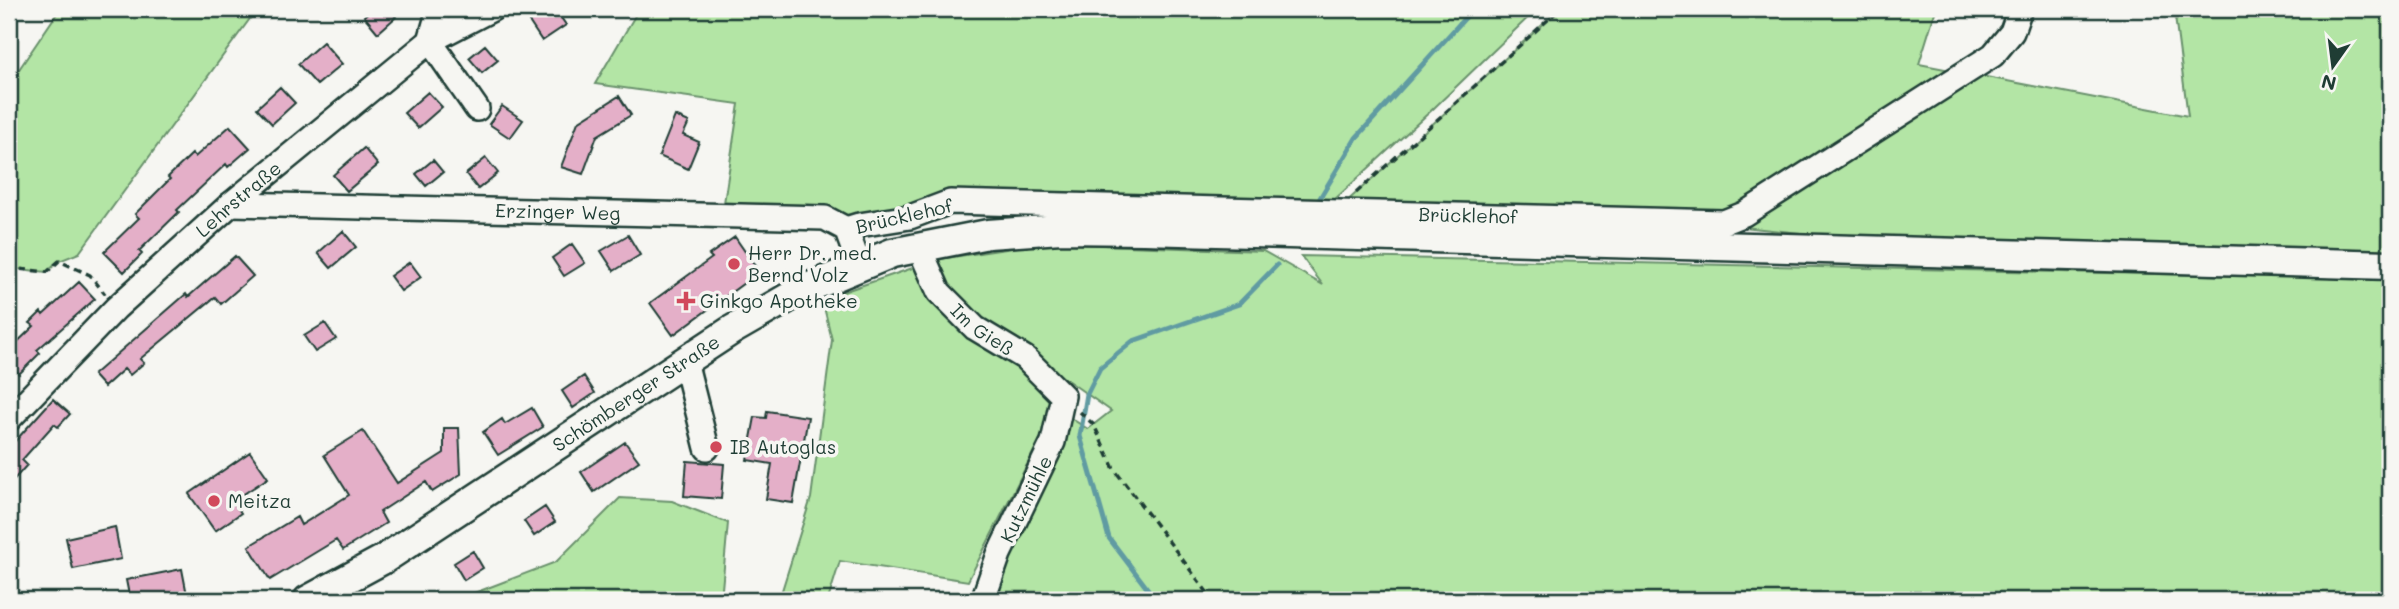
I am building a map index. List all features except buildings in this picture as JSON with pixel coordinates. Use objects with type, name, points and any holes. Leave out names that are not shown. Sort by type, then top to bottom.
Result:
[{"type":"main road","name":"Schömberger Straße","points":[[307,600],[384,559],[685,361],[800,290],[892,253],[988,234],[1061,229],[1144,230],[2390,265]]},
{"type":"street","points":[[439,9],[430,41],[477,109]]},
{"type":"street","name":"Lehrstraße","points":[[9,419],[116,308],[231,204],[430,41],[492,9]]},
{"type":"street","name":"Brücklehof","points":[[846,229],[910,217],[950,202],[1724,222],[1744,214],[1993,55],[2012,32],[2020,9]]},
{"type":"street","name":"Erzinger Weg","points":[[231,204],[825,218],[846,229]]},
{"type":"street","points":[[846,229],[859,265]]},
{"type":"street","name":"Im Gieß","points":[[919,247],[939,292],[975,328],[1025,358],[1063,396]]},
{"type":"street","points":[[685,361],[707,448]]},
{"type":"street","name":"Kutzmühle","points":[[983,600],[999,554],[1053,442],[1063,396]]},
{"type":"path","points":[[1334,213],[1560,9]]},
{"type":"path","points":[[9,268],[47,272],[60,261],[90,275],[116,308]]},
{"type":"path","points":[[1094,425],[1114,469],[1213,600]]},
{"type":"green space","points":[[60,9],[257,9],[79,253],[59,261],[47,272],[9,268],[9,84]]},
{"type":"green space","points":[[652,9],[1537,9],[1334,200],[1242,198],[950,202],[846,229],[722,216],[739,104],[595,84],[636,14]]},
{"type":"green space","points":[[1560,9],[1936,9],[1919,64],[2188,116],[2174,9],[2390,9],[2390,251],[1839,237],[1706,223],[1334,213]]},
{"type":"green space","points":[[1045,243],[1263,251],[1323,285],[1301,256],[2390,279],[2390,600],[995,600],[1008,559],[1067,416],[1088,429],[1111,411],[1064,378],[1040,439],[968,581],[840,561],[828,600],[779,600],[811,498],[832,340],[822,299],[939,259]]},
{"type":"green space","points":[[620,498],[672,501],[728,523],[721,600],[456,600],[556,562]]},
{"type":"waterway","points":[[1320,198],[1356,138],[1473,9]]},
{"type":"waterway","points":[[1156,600],[1109,538],[1080,436],[1087,394],[1100,368],[1133,341],[1239,304],[1277,265]]},
{"type":"place","name":"Herr Dr. med. Bernd Volz","points":[[734,264]]},
{"type":"place","name":"Ginkgo Apotheke","points":[[686,301]]},
{"type":"place","name":"IB Autoglas","points":[[716,447]]},
{"type":"place","name":"Meitza","points":[[214,501]]}]
